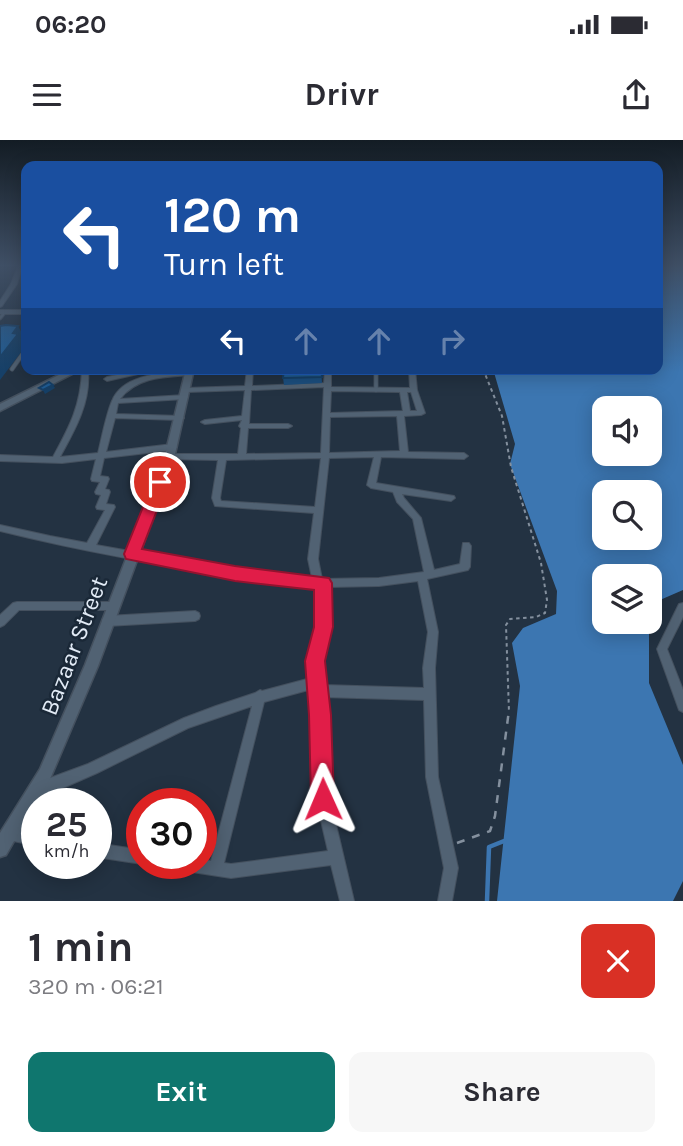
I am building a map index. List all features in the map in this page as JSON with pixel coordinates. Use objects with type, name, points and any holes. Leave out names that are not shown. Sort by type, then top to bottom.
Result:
[{"type":"main road","points":[[0,402],[60,375]]},
{"type":"main road","points":[[0,408],[61,375]]},
{"type":"street","points":[[2,312],[21,312]]},
{"type":"street","points":[[55,460],[79,408],[88,382],[87,375]]},
{"type":"street","points":[[107,379],[127,375]]},
{"type":"street","points":[[90,547],[111,508],[100,507],[106,492],[99,492],[104,479],[95,479],[115,401],[122,389],[133,382],[169,375]]},
{"type":"street","name":"Bazaar Street","points":[[37,788],[46,774],[86,678],[171,452],[189,375]]},
{"type":"street","points":[[242,456],[250,375]]},
{"type":"street","points":[[328,375],[325,455],[313,559],[320,583],[323,627],[315,661],[323,799],[347,901]]},
{"type":"street","points":[[327,415],[421,413],[413,375]]},
{"type":"street","points":[[115,401],[249,387],[414,390]]},
{"type":"street","points":[[403,390],[404,454]]},
{"type":"street","points":[[111,416],[180,418]]},
{"type":"street","points":[[205,422],[288,426]]},
{"type":"street","points":[[0,458],[55,460],[101,454],[171,452],[222,457],[404,454],[464,456]]},
{"type":"street","points":[[378,455],[371,485],[450,498]]},
{"type":"street","points":[[222,457],[216,498],[218,504],[317,510]]},
{"type":"street","points":[[396,490],[400,500],[417,518],[426,576],[432,632],[432,777],[451,868],[445,901]]},
{"type":"street","points":[[0,527],[235,574],[320,583],[379,582],[426,576],[465,567],[466,546]]},
{"type":"street","points":[[0,622],[17,606],[112,606]]},
{"type":"street","points":[[683,607],[662,649],[683,706]]},
{"type":"street","points":[[107,621],[195,616]]},
{"type":"street","points":[[42,788],[83,775],[122,752],[186,723],[260,696],[317,687],[430,694]]},
{"type":"street","points":[[217,864],[260,696]]},
{"type":"street","name":"Bazaar Street","points":[[3,843],[21,814]]},
{"type":"street","points":[[3,843],[21,841]]},
{"type":"street","points":[[217,868],[231,871],[335,858]]},
{"type":"lane","points":[[0,318],[2,312]]},
{"type":"lane","points":[[12,369],[21,356]]},
{"type":"lane","points":[[376,375],[376,390]]},
{"type":"path","points":[[446,843],[459,844],[490,831],[495,816],[509,721],[506,625],[510,619],[536,617],[545,613],[548,605],[538,557],[511,470],[500,409],[486,375]]},
{"type":"water","points":[[663,302],[683,302],[683,590],[662,599],[662,564],[592,564],[592,634],[649,634],[649,683],[683,765],[683,881],[673,901],[497,901],[520,686],[512,643],[523,628],[556,614],[557,591],[510,464],[515,444],[495,375],[663,375]]},
{"type":"building","points":[[0,326],[18,326],[13,333],[18,334],[0,357]]},
{"type":"building","points":[[283,375],[322,377],[283,378]]},
{"type":"building","points":[[49,382],[53,385],[43,390],[39,388]]},
{"type":"waterway","points":[[487,901],[489,847],[504,841]]},
{"type":"route","points":[[160,482],[132,554],[235,574],[323,583],[323,627],[315,661],[323,799]]}]
